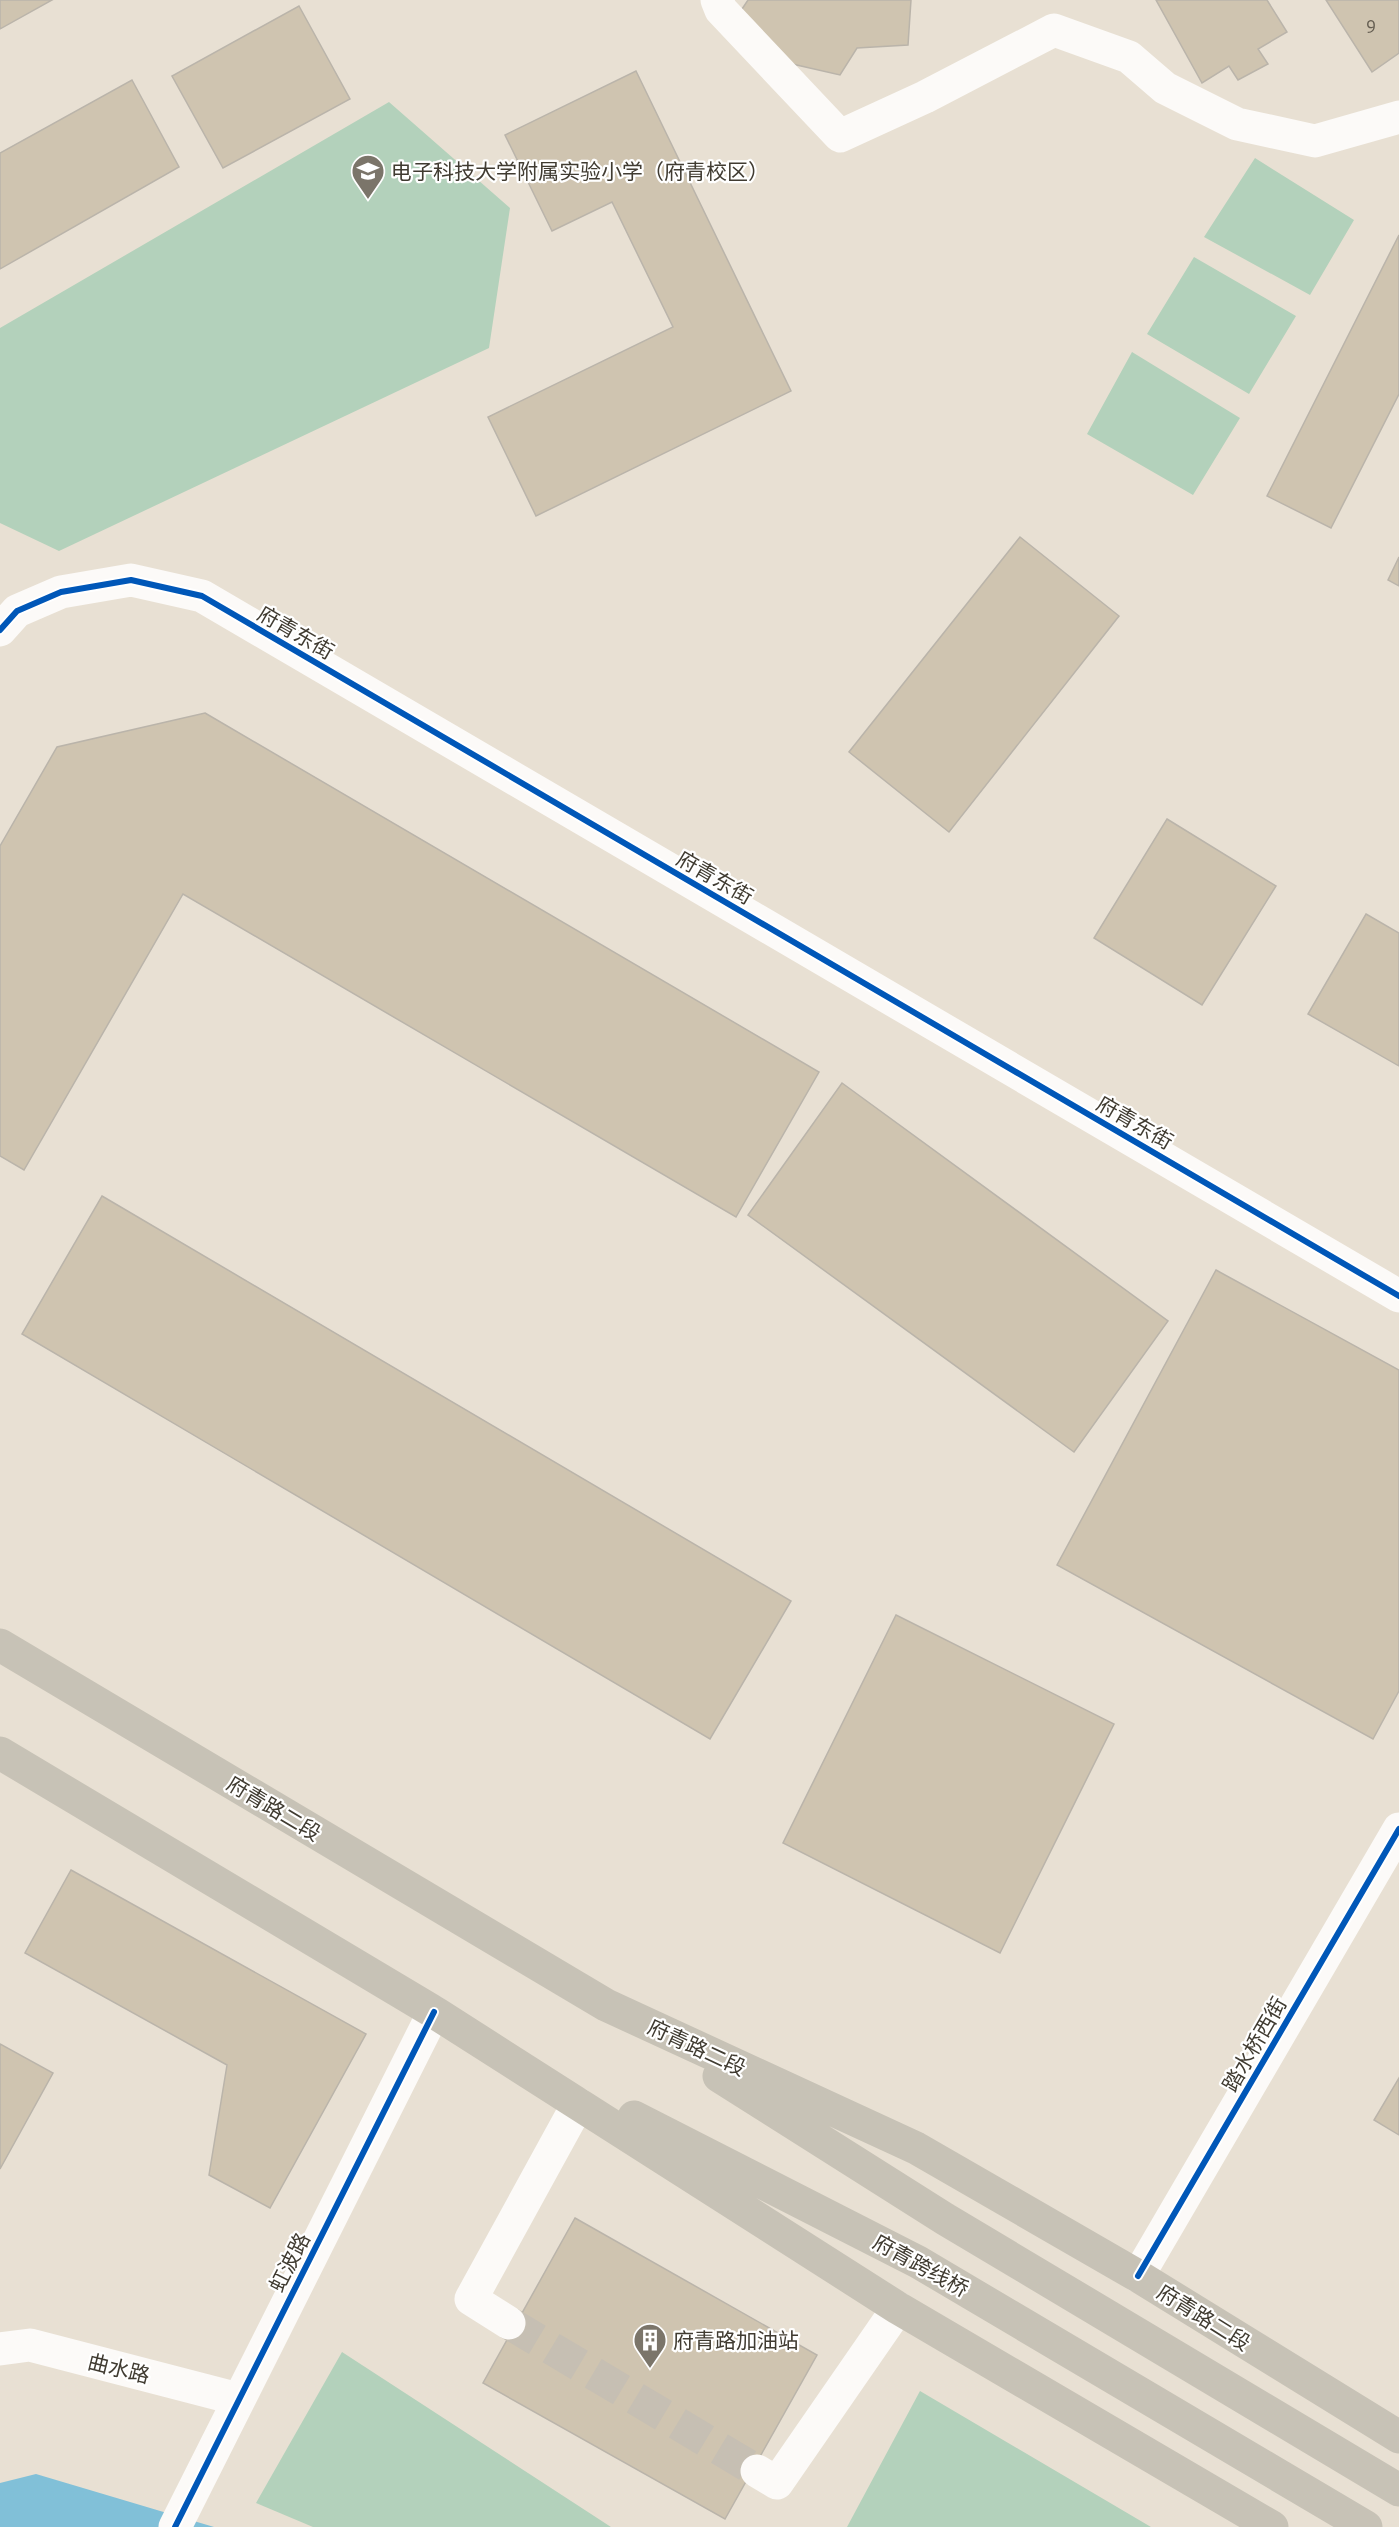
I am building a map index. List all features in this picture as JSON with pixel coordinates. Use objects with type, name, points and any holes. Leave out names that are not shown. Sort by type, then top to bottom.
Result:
[{"type":"main road","name":"府青路二段","points":[[0,1645],[606,2005],[916,2148],[1137,2276],[1399,2437]]},
{"type":"main road","points":[[0,1753],[434,2012],[898,2308],[1272,2527]]},
{"type":"main road","points":[[606,2005],[945,2220],[1399,2490]]},
{"type":"main road","name":"府青跨线桥","points":[[461,2029],[918,2262],[1366,2527]]},
{"type":"street","points":[[717,0],[721,10],[840,136],[925,97],[1054,30],[1129,57],[1165,88],[1237,124],[1315,141],[1399,117]]},
{"type":"street","name":"府青东街","points":[[0,630],[17,611],[61,592],[131,580],[202,596],[1399,1296]]},
{"type":"street","name":"踏水桥西街","points":[[1137,2276],[1399,1829]]},
{"type":"street","name":"虹波路","points":[[175,2527],[434,2012]]},
{"type":"street","points":[[509,2323],[471,2299],[578,2104]]},
{"type":"street","points":[[757,2471],[777,2483],[898,2308]]},
{"type":"street","name":"曲水路","points":[[0,2349],[30,2345],[238,2399]]},
{"type":"green space","points":[[389,102],[510,208],[489,348],[59,551],[0,523],[0,328]]},
{"type":"green space","points":[[1255,158],[1354,220],[1310,295],[1204,237]]},
{"type":"green space","points":[[1194,257],[1296,316],[1249,394],[1147,334]]},
{"type":"green space","points":[[1132,352],[1240,418],[1193,495],[1087,434]]},
{"type":"green space","points":[[342,2352],[611,2527],[313,2527],[256,2503]]},
{"type":"green space","points":[[920,2391],[1151,2527],[847,2527]]},
{"type":"water","points":[[36,2474],[214,2527],[0,2527],[0,2483]]},
{"type":"building","points":[[0,0],[52,0],[0,29]]},
{"type":"building","points":[[748,0],[911,0],[908,45],[857,48],[840,75],[788,63],[740,12]]},
{"type":"building","points":[[1156,0],[1267,0],[1287,32],[1258,49],[1268,64],[1238,80],[1229,66],[1202,83]]},
{"type":"building","points":[[1326,0],[1399,0],[1399,53],[1372,72]]},
{"type":"building","points":[[299,6],[350,99],[223,168],[172,76]]},
{"type":"building","points":[[636,71],[791,391],[536,516],[488,417],[673,327],[612,202],[552,231],[505,135]]},
{"type":"building","points":[[132,80],[179,167],[0,269],[0,153]]},
{"type":"building","points":[[1399,235],[1399,394],[1331,528],[1267,496]]},
{"type":"building","points":[[1020,537],[1119,616],[949,832],[849,752]]},
{"type":"building","points":[[1399,557],[1399,586],[1388,580]]},
{"type":"building","points":[[205,713],[819,1072],[736,1217],[183,894],[24,1170],[0,1156],[0,846],[57,747]]},
{"type":"building","points":[[1167,819],[1276,886],[1202,1005],[1094,938]]},
{"type":"building","points":[[1366,914],[1399,933],[1399,1066],[1308,1014]]},
{"type":"building","points":[[842,1083],[1168,1321],[1074,1452],[748,1215]]},
{"type":"building","points":[[102,1196],[791,1601],[710,1739],[22,1334]]},
{"type":"building","points":[[1216,1270],[1399,1370],[1399,1691],[1373,1739],[1057,1565]]},
{"type":"building","points":[[896,1615],[1114,1724],[1000,1953],[783,1843]]},
{"type":"building","points":[[71,1870],[366,2034],[270,2208],[209,2175],[227,2065],[25,1953]]},
{"type":"building","points":[[0,2044],[53,2073],[0,2169]]},
{"type":"building","points":[[1399,2078],[1399,2135],[1374,2120]]},
{"type":"building","name":"府青路加油站","points":[[575,2218],[817,2355],[725,2519],[483,2383]]},
{"type":"tunnel","points":[[509,2323],[757,2471]]},
{"type":"cycle path","points":[[0,630],[17,611],[61,592],[131,580],[202,596],[1399,1296]]},
{"type":"cycle path","points":[[1138,2276],[1399,1829]]},
{"type":"cycle path","points":[[175,2527],[434,2012]]},
{"type":"place","name":"电子科技大学附属实验小学（府青校区）","points":[[368,200]]},
{"type":"place","name":"府青路加油站","points":[[650,2369]]}]
